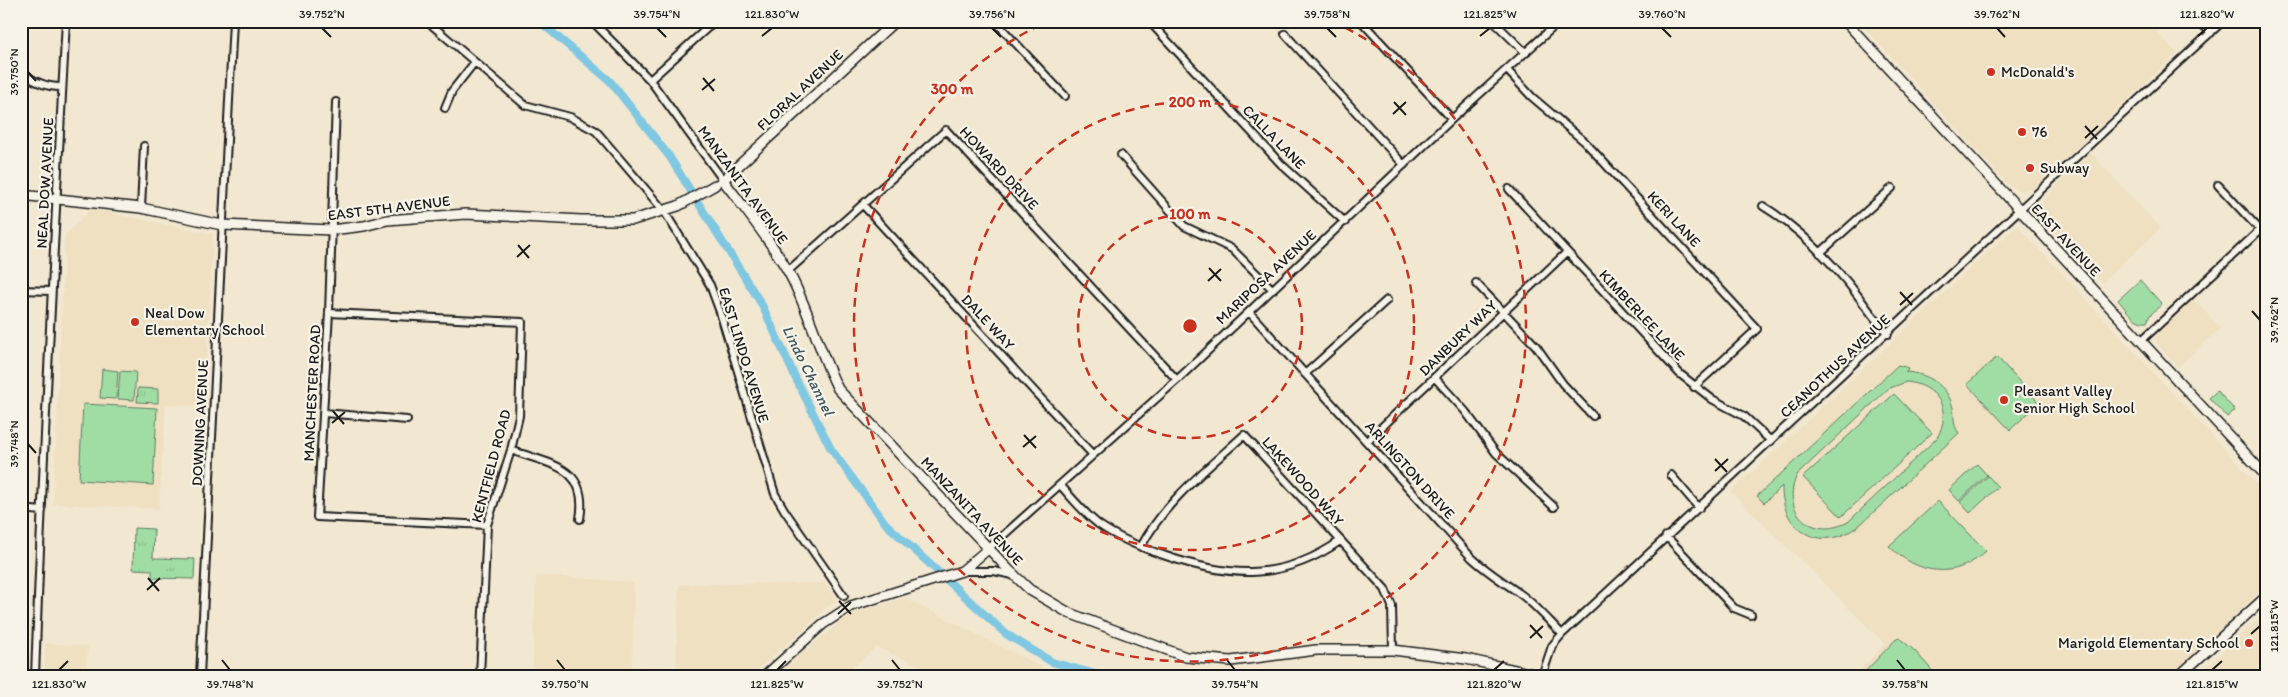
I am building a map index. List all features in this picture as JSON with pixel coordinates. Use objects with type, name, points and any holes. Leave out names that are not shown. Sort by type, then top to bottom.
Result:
[{"type":"street","name":"NEAL DOW AVENUE","points":[[35,676],[51,291],[58,198],[61,87],[66,21]]},
{"type":"street","name":"DOWNING AVENUE","points":[[200,676],[234,21]]},
{"type":"street","name":"EAST LINDO AVENUE","points":[[427,21],[474,63],[525,104],[570,117],[596,131],[664,211],[705,277],[717,303],[775,494],[785,512],[844,596]]},
{"type":"street","name":"MANZANITA AVENUE","points":[[592,21],[650,80],[788,271],[799,293],[826,365],[838,388],[988,549],[1030,590],[1069,613],[1186,657],[1231,661],[1316,650],[1393,650],[1466,659],[1542,676]]},
{"type":"street","points":[[650,80],[715,21]]},
{"type":"street","name":"FLORAL AVENUE","points":[[723,180],[895,21]]},
{"type":"street","points":[[995,21],[1064,96]]},
{"type":"street","name":"CALLA LANE","points":[[1149,21],[1281,164],[1345,222]]},
{"type":"street","points":[[1361,21],[1452,119]]},
{"type":"street","points":[[1493,21],[1526,53]]},
{"type":"street","name":"MARIPOSA AVENUE","points":[[765,676],[823,624],[851,606],[962,572],[1061,486],[1177,380],[1452,119],[1560,21]]},
{"type":"street","name":"EAST AVENUE","points":[[1845,21],[2267,477]]},
{"type":"street","points":[[2199,21],[2211,33]]},
{"type":"street","name":"CEANOTHUS AVENUE","points":[[1542,676],[1552,646],[1562,634],[1666,536],[1700,508],[1888,334],[2223,21]]},
{"type":"street","points":[[1285,34],[1404,165]]},
{"type":"street","points":[[445,108],[452,91],[474,63]]},
{"type":"street","name":"KERI LANE","points":[[1507,70],[1532,96],[1585,142],[1758,329],[1694,387]]},
{"type":"street","points":[[21,71],[35,81],[47,86],[61,87]]},
{"type":"street","name":"MANCHESTER ROAD","points":[[336,102],[329,313],[317,516],[486,525]]},
{"type":"street","name":"HOWARD DRIVE","points":[[788,271],[946,130],[1177,380]]},
{"type":"street","points":[[141,208],[144,146]]},
{"type":"street","points":[[1121,155],[1184,226],[1232,249],[1273,290]]},
{"type":"street","name":"EAST 5TH AVENUE","points":[[21,195],[141,208],[222,225],[331,230],[364,226],[387,220],[466,214],[611,221],[633,220],[678,206],[723,180]]},
{"type":"street","points":[[2141,341],[2260,230],[2218,185]]},
{"type":"street","points":[[1820,253],[1892,188]]},
{"type":"street","name":"KIMBERLEE LANE","points":[[1509,189],[1566,253],[1694,387],[1744,416],[1771,441]]},
{"type":"street","name":"DALE WAY","points":[[863,205],[1094,455]]},
{"type":"street","points":[[1763,206],[1789,222],[1820,253],[1847,282],[1874,320],[1888,334]]},
{"type":"street","name":"DANBURY WAY","points":[[1367,441],[1566,253]]},
{"type":"street","points":[[1476,283],[1536,346],[1563,384],[1594,416]]},
{"type":"street","points":[[21,290],[51,291]]},
{"type":"street","points":[[1305,374],[1387,300]]},
{"type":"street","name":"ARLINGTON DRIVE","points":[[1249,312],[1471,557],[1488,573],[1520,593],[1562,634]]},
{"type":"street","name":"KENTFIELD ROAD","points":[[329,313],[522,322],[520,397],[511,450],[486,525],[480,676]]},
{"type":"street","points":[[1435,378],[1465,410],[1496,453],[1554,507]]},
{"type":"street","points":[[324,414],[407,420]]},
{"type":"street","name":"LAKEWOOD WAY","points":[[1141,547],[1151,527],[1173,502],[1244,435],[1385,589],[1392,606],[1393,650]]},
{"type":"street","points":[[511,450],[553,465],[571,475],[581,490],[582,506],[580,519]]},
{"type":"street","points":[[1671,475],[1700,508]]},
{"type":"street","points":[[1061,486],[1096,523],[1117,536],[1141,547],[1201,568],[1226,572],[1256,573],[1301,562],[1321,554],[1340,541]]},
{"type":"street","points":[[21,509],[42,511]]},
{"type":"street","points":[[1666,536],[1734,608],[1752,616]]},
{"type":"street","points":[[962,572],[994,571],[1015,576]]},
{"type":"street","points":[[2179,676],[2267,596]]},
{"type":"shaded area","points":[[1858,21],[2147,21],[2177,53],[2034,188],[2021,191],[2009,186]]},
{"type":"shaded area","points":[[2091,153],[2161,228],[2102,283],[2040,216],[2043,199]]},
{"type":"shaded area","name":"Neal Dow Elementary School","points":[[91,209],[213,234],[204,406],[166,404],[159,509],[53,504],[65,235]]},
{"type":"shaded area","name":"Pleasant Valley Senior High School","points":[[2017,225],[2267,495],[2267,585],[2170,676],[1853,676],[1885,644],[1731,492]]},
{"type":"shaded area","points":[[2194,299],[2221,328],[2178,367],[2157,344],[2156,337],[2158,331]]},
{"type":"shaded area","points":[[536,575],[634,582],[632,666],[676,667],[679,584],[824,583],[835,597],[836,602],[828,606],[752,676],[532,676]]},
{"type":"shaded area","points":[[904,598],[1059,676],[943,676],[876,647],[843,676],[776,676],[848,615]]},
{"type":"shaded area","name":"Marigold Elementary School","points":[[2267,611],[2267,676],[2196,676]]},
{"type":"shaded area","points":[[21,620],[29,620],[26,676],[21,676]]},
{"type":"shaded area","points":[[45,643],[88,646],[87,676],[45,676]]},
{"type":"green space","points":[[2140,280],[2162,304],[2150,315],[2147,322],[2138,321],[2134,318],[2118,300]]},
{"type":"green space","points":[[1997,357],[2039,403],[2010,430],[1967,384]]},
{"type":"green space","points":[[1898,365],[1909,368],[1905,372],[1921,375],[1935,382],[1950,400],[1959,433],[1862,523],[1848,533],[1820,538],[1808,534],[1797,527],[1789,517],[1784,503],[1782,486],[1764,503],[1757,496]],"holes":[[[1906,382],[1917,384],[1934,393],[1942,408],[1942,427],[1937,438],[1848,522],[1835,527],[1822,528],[1812,525],[1803,519],[1796,511],[1793,500],[1793,488],[1797,475],[1888,389]]]},
{"type":"green space","points":[[102,369],[118,371],[116,399],[100,398]]},
{"type":"green space","points":[[120,371],[136,372],[134,400],[118,399]]},
{"type":"green space","points":[[138,388],[158,389],[158,403],[137,402]]},
{"type":"green space","points":[[2217,391],[2235,410],[2227,417],[2209,398]]},
{"type":"green space","points":[[1894,394],[1932,433],[1841,517],[1803,477]]},
{"type":"green space","points":[[83,404],[157,408],[153,485],[79,480]]},
{"type":"green space","points":[[1977,464],[1987,475],[1959,501],[1949,490]]},
{"type":"green space","points":[[1988,476],[1998,487],[1970,513],[1960,502]]},
{"type":"green space","points":[[1938,501],[1986,551],[1974,561],[1962,567],[1949,570],[1924,568],[1912,563],[1889,546]]},
{"type":"green space","points":[[134,528],[154,529],[153,558],[195,559],[194,579],[152,578],[152,570],[133,569]]},
{"type":"green space","points":[[1898,637],[1915,651],[1937,676],[1861,676]]},
{"type":"waterway","name":"Lindo Channel","points":[[539,21],[610,81],[669,156],[762,305],[831,449],[886,524],[1006,634],[1052,662],[1103,676]]},
{"type":"place","name":"McDonald's","points":[[1991,72]]},
{"type":"place","name":"76","points":[[2022,132]]},
{"type":"place","name":"Subway","points":[[2030,168]]},
{"type":"place","name":"Neal Dow Elementary School","points":[[135,322]]},
{"type":"place","name":"Pleasant Valley Senior High School","points":[[2004,400]]},
{"type":"place","name":"Marigold Elementary School","points":[[2249,643]]}]
